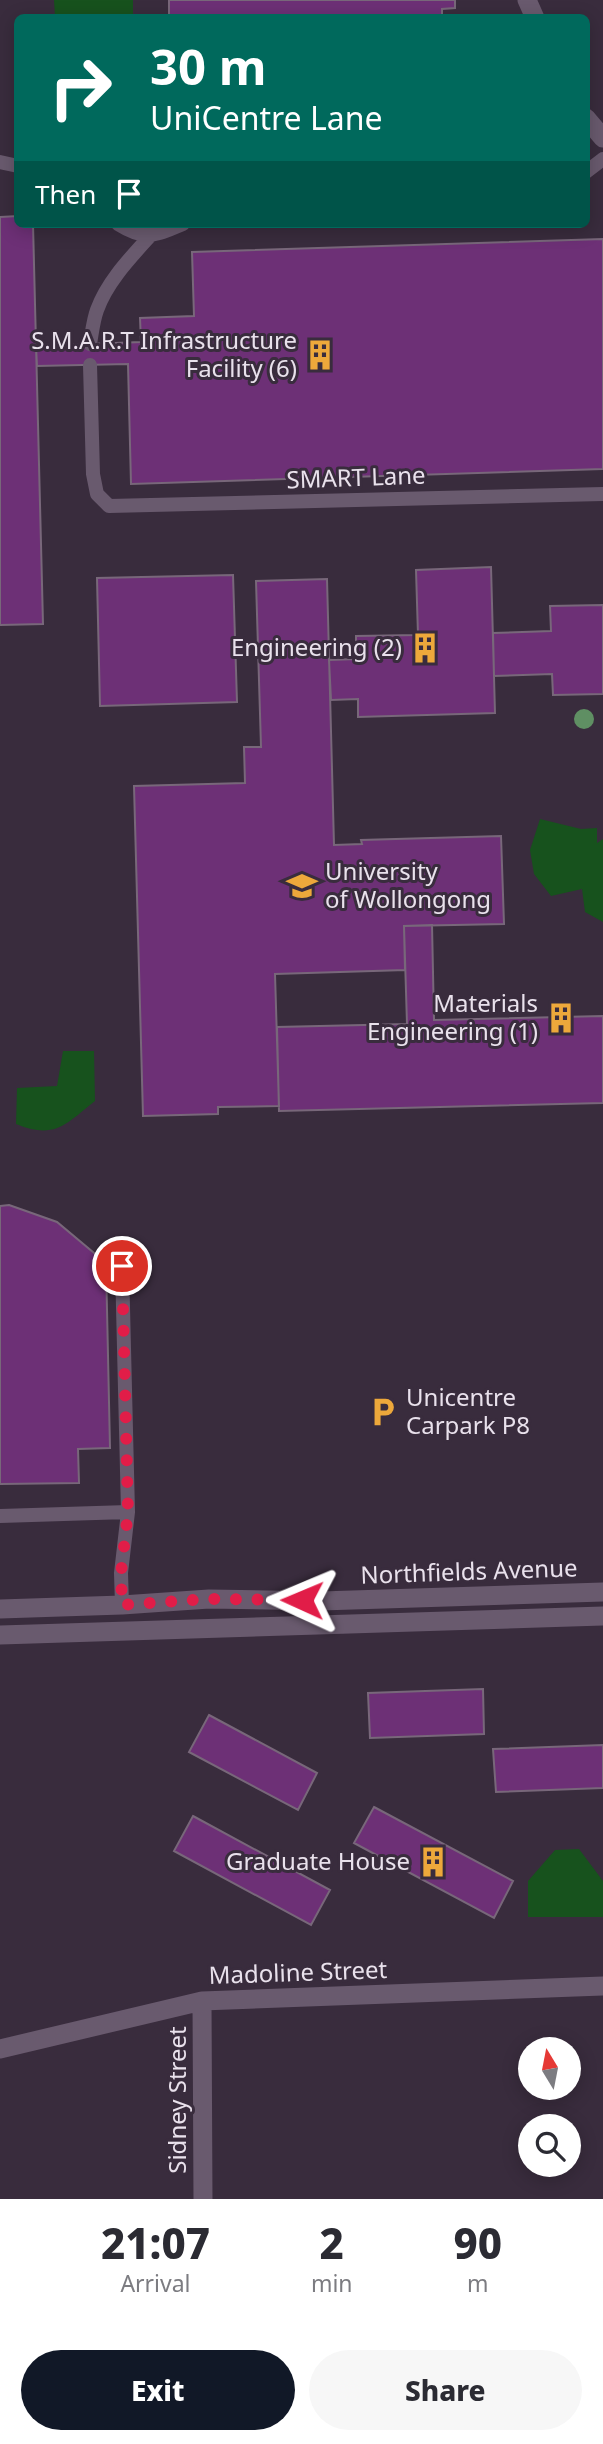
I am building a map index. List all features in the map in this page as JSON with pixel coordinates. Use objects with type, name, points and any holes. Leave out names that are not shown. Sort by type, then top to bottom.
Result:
[{"type":"main road","points":[[590,123],[603,138]]},
{"type":"main road","name":"Northfields Avenue","points":[[0,1609],[209,1599],[321,1601],[603,1592]]},
{"type":"main road","name":"Northfields Avenue","points":[[0,1635],[603,1616]]},
{"type":"main road","name":"Madoline Street","points":[[0,2049],[202,2001],[603,1986]]},
{"type":"main road","name":"Sidney Street","points":[[202,2001],[203,2199]]},
{"type":"lane","points":[[125,228],[136,234],[150,236],[175,228]]},
{"type":"lane","points":[[90,344],[96,312],[104,294],[150,236]]},
{"type":"lane","name":"SMART Lane","points":[[90,365],[93,474],[97,494],[109,506],[603,494]]},
{"type":"lane","points":[[122,1266],[128,1512],[121,1573],[122,1605]]},
{"type":"lane","points":[[0,1516],[128,1512]]},
{"type":"green space","points":[[54,0],[133,0],[133,14],[55,14]]},
{"type":"green space","points":[[540,819],[581,829],[597,828],[597,843],[603,839],[603,922],[585,912],[582,889],[551,896],[534,874],[530,850]]},
{"type":"green space","points":[[63,1051],[94,1051],[95,1101],[68,1123],[50,1130],[29,1129],[16,1124],[17,1088],[57,1086]]},
{"type":"green space","points":[[579,1849],[603,1881],[603,1917],[528,1917],[528,1881],[555,1850]]},
{"type":"building","points":[[169,0],[455,0],[455,8],[442,9],[442,14],[169,14]]},
{"type":"building","points":[[14,216],[14,228],[33,228],[43,624],[0,625],[0,217]]},
{"type":"building","name":"S.M.A.R.T Infrastructure Facility (6)","points":[[603,239],[603,469],[131,484],[128,364],[37,366],[36,346],[141,342],[140,318],[194,316],[192,252]]},
{"type":"building","name":"Engineering (2)","points":[[491,567],[495,713],[358,717],[358,699],[331,700],[329,660],[356,659],[356,636],[418,635],[416,570]]},
{"type":"building","points":[[233,575],[237,702],[100,706],[97,578]]},
{"type":"building","points":[[327,579],[334,845],[362,844],[361,840],[501,836],[504,924],[404,926],[405,970],[275,974],[279,1106],[218,1107],[218,1114],[143,1116],[134,786],[245,783],[244,747],[261,747],[256,581]]},
{"type":"building","points":[[603,605],[603,694],[553,695],[552,674],[494,676],[493,633],[551,631],[550,606]]},
{"type":"building","name":"Materials Engineering (1)","points":[[432,925],[434,1020],[603,1016],[603,1103],[279,1111],[277,1027],[407,1024],[404,926]]},
{"type":"building","points":[[9,1205],[57,1222],[106,1263],[110,1448],[78,1449],[79,1483],[0,1484],[0,1206]]},
{"type":"building","points":[[483,1689],[484,1734],[370,1738],[368,1693]]},
{"type":"building","name":"Graduate House","points":[[209,1715],[317,1773],[298,1810],[189,1752]]},
{"type":"building","points":[[603,1745],[603,1788],[496,1792],[493,1749]]},
{"type":"building","name":"Graduate House","points":[[374,1807],[513,1881],[494,1918],[354,1843]]},
{"type":"building","name":"Graduate House","points":[[193,1816],[330,1890],[311,1925],[174,1851]]},
{"type":"place","name":"S.M.A.R.T Infrastructure Facility (6)","points":[[320,355]]},
{"type":"place","name":"Engineering (2)","points":[[425,648]]},
{"type":"place","name":"University of Wollongong","points":[[302,886]]},
{"type":"place","name":"Materials Engineering (1)","points":[[561,1018]]},
{"type":"place","name":"Unicentre Carpark P8","points":[[383,1412]]},
{"type":"place","name":"Graduate House","points":[[433,1862]]},
{"type":"route","points":[[122,1266],[128,1512],[121,1573],[122,1605],[209,1599],[302,1600]]}]
